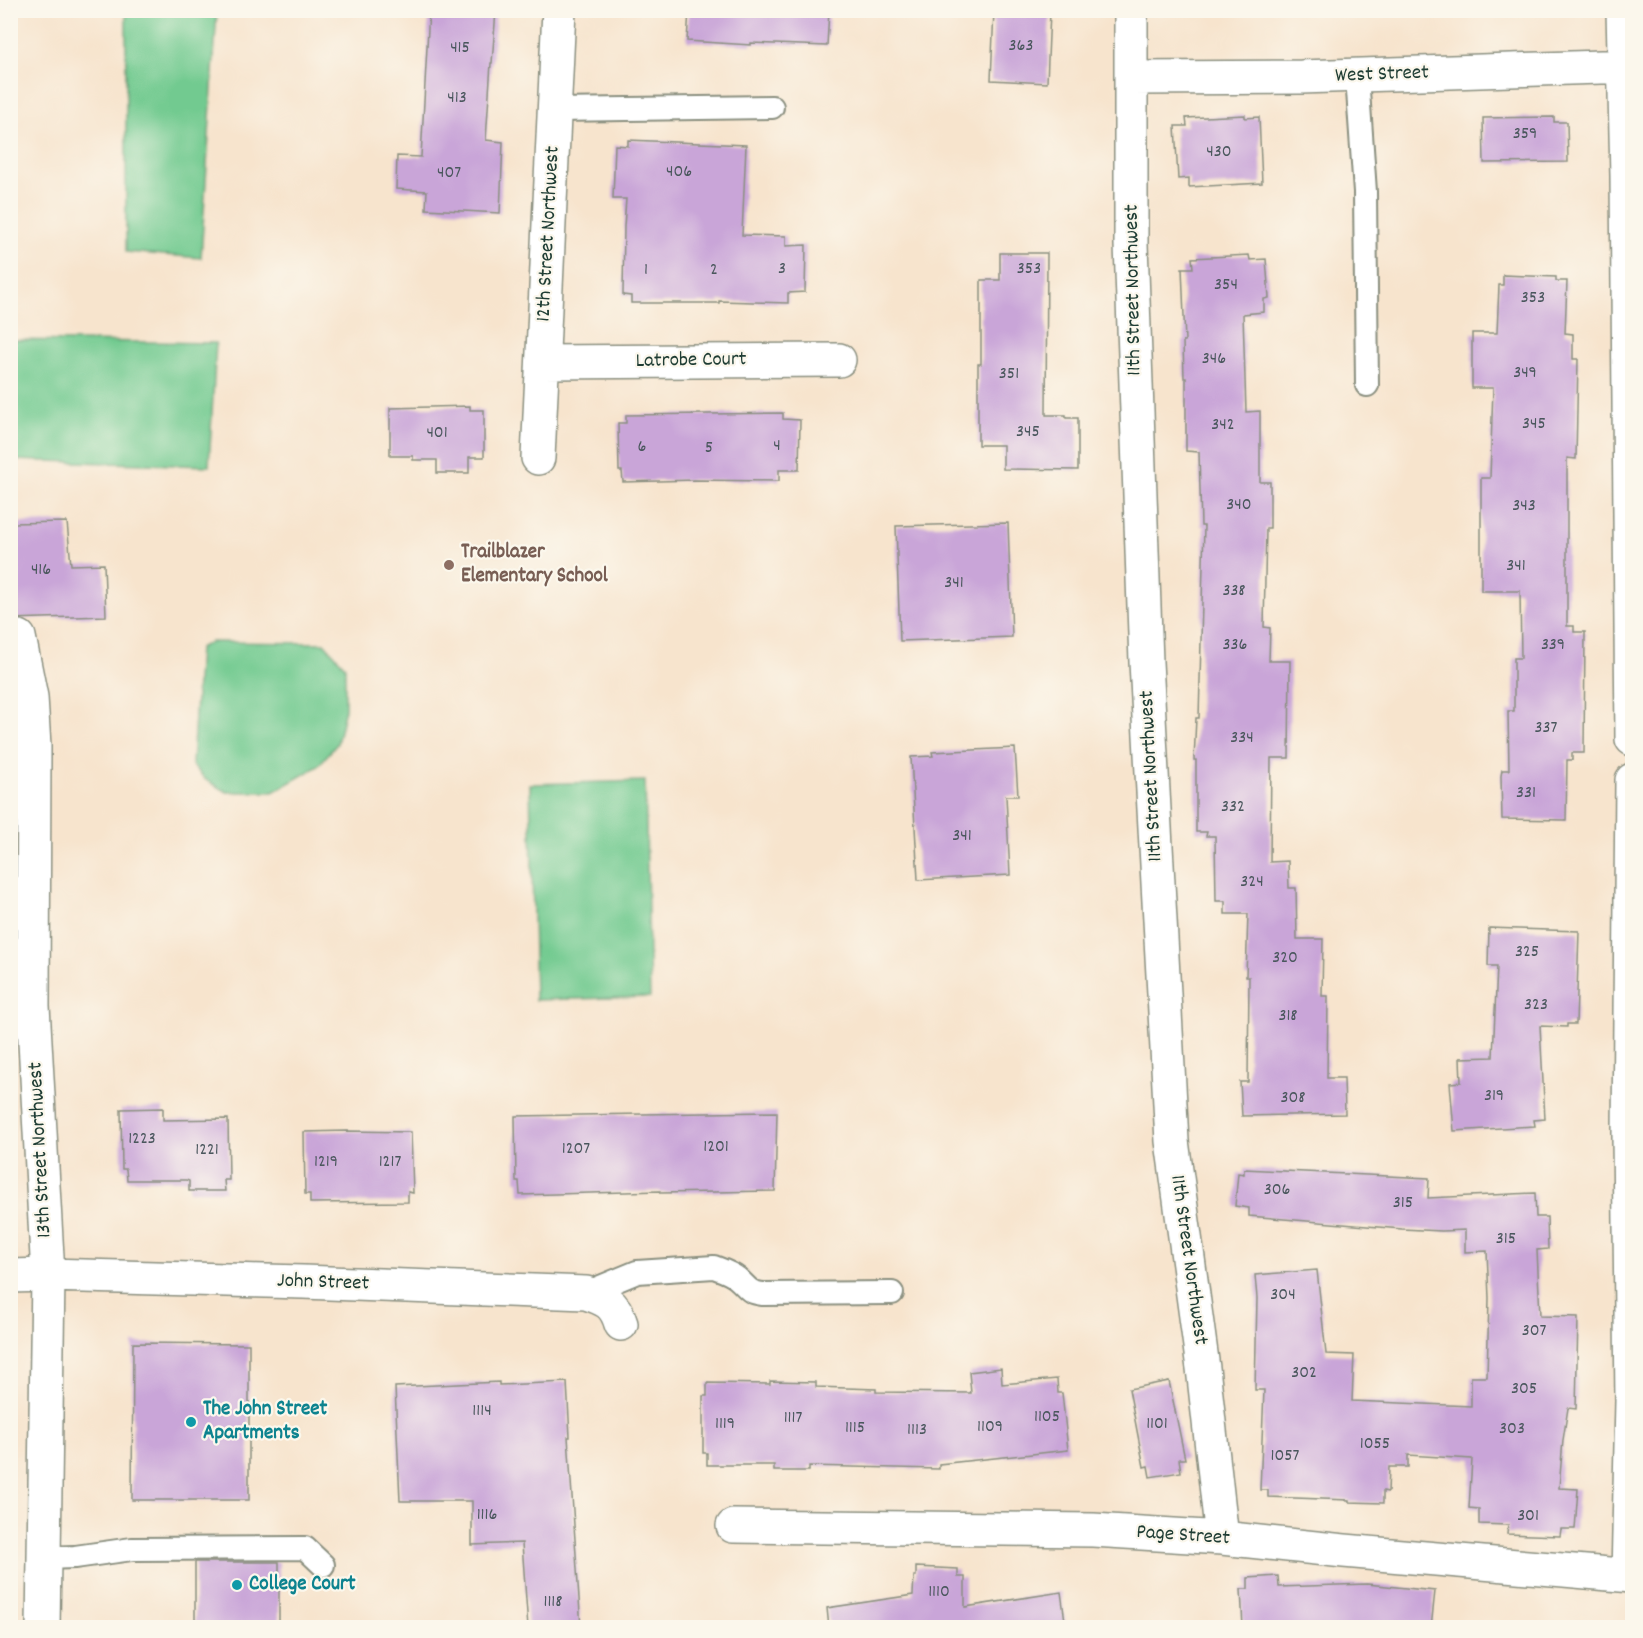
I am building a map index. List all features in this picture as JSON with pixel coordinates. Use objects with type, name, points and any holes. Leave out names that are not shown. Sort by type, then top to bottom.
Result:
[{"type":"street","name":"12th Street Northwest","points":[[538,458],[559,10]]},
{"type":"street","name":"11th Street Northwest","points":[[1131,10],[1131,244],[1146,662],[1172,1129],[1222,1538]]},
{"type":"street","points":[[1623,10],[1628,66],[1632,739]]},
{"type":"street","name":"West Street","points":[[1131,78],[1357,76],[1628,66]]},
{"type":"street","name":"Latrobe Court","points":[[543,362],[839,360]]},
{"type":"street","name":"13th Street Northwest","points":[[14,641],[31,697],[34,746],[22,1006],[48,1275],[44,1628]]},
{"type":"street","points":[[1630,1576],[1632,1401],[1629,1135],[1632,780]]},
{"type":"street","name":"John Street","points":[[10,1276],[303,1282],[586,1293],[605,1299],[618,1314],[621,1324]]},
{"type":"street","name":"Page Street","points":[[733,1526],[1093,1530],[1222,1538],[1630,1576]]},
{"type":"lane","points":[[1357,76],[1365,192],[1367,385]]},
{"type":"lane","points":[[555,110],[772,107]]},
{"type":"lane","points":[[586,1293],[637,1272],[714,1266],[737,1278],[750,1292],[892,1293]]},
{"type":"lane","points":[[44,1557],[75,1557],[132,1549],[305,1548],[323,1565]]},
{"type":"green space","points":[[126,11],[217,11],[201,258],[126,252]]},
{"type":"green space","points":[[11,340],[216,343],[209,466],[11,460]]},
{"type":"green space","points":[[211,642],[324,643],[345,666],[345,709],[337,744],[317,767],[273,792],[227,792],[206,780],[192,765],[199,648]]},
{"type":"green space","points":[[645,781],[650,997],[535,1000],[530,784]]},
{"type":"building","points":[[429,10],[496,10],[486,140],[503,142],[500,213],[426,209],[427,191],[396,189],[397,156],[421,157]]},
{"type":"building","points":[[689,10],[829,10],[827,46],[687,41]]},
{"type":"building","points":[[994,10],[1050,11],[1047,83],[991,80]]},
{"type":"building","points":[[1245,115],[1245,118],[1259,117],[1262,183],[1189,187],[1189,178],[1178,179],[1175,126],[1187,126],[1186,118]]},
{"type":"building","points":[[1554,117],[1554,122],[1567,122],[1568,162],[1484,163],[1483,118]]},
{"type":"building","points":[[628,140],[746,145],[742,235],[786,236],[786,246],[806,245],[805,292],[788,293],[788,303],[719,301],[719,303],[631,303],[631,296],[623,295],[626,199],[613,199],[615,145],[628,146]]},
{"type":"building","points":[[1000,253],[1047,253],[1046,415],[1066,415],[1066,418],[1078,418],[1078,470],[1003,469],[1003,445],[978,445],[981,280],[1000,280]]},
{"type":"building","points":[[1249,255],[1250,260],[1266,259],[1269,298],[1264,299],[1264,312],[1243,314],[1246,412],[1260,411],[1260,482],[1270,482],[1270,528],[1266,528],[1264,627],[1270,628],[1269,661],[1290,661],[1289,758],[1271,758],[1270,862],[1288,861],[1289,888],[1296,888],[1297,939],[1323,939],[1322,996],[1328,996],[1327,1078],[1344,1078],[1345,1114],[1242,1116],[1240,1082],[1248,1082],[1249,977],[1246,977],[1248,914],[1225,914],[1225,901],[1216,901],[1215,836],[1206,836],[1207,832],[1196,832],[1196,760],[1194,760],[1196,718],[1199,718],[1204,526],[1201,526],[1199,452],[1186,451],[1182,268],[1193,268],[1192,258]]},
{"type":"building","points":[[1503,275],[1556,277],[1556,281],[1567,281],[1565,333],[1573,334],[1573,359],[1578,359],[1576,459],[1567,458],[1567,626],[1574,626],[1574,632],[1585,632],[1584,753],[1572,753],[1572,760],[1567,760],[1566,820],[1502,819],[1501,776],[1502,770],[1509,770],[1508,711],[1514,711],[1514,658],[1521,658],[1520,591],[1481,591],[1481,478],[1490,478],[1493,388],[1472,388],[1472,333],[1497,333],[1499,285],[1503,285]]},
{"type":"building","points":[[470,406],[470,410],[484,410],[484,457],[469,457],[469,473],[437,473],[437,460],[413,460],[413,456],[390,456],[390,408]]},
{"type":"building","points":[[783,413],[783,419],[800,420],[799,470],[779,470],[779,481],[623,482],[622,471],[619,471],[618,423],[626,423],[626,415]]},
{"type":"building","points":[[67,522],[71,565],[104,564],[106,616],[10,619],[10,523]]},
{"type":"building","points":[[1008,523],[1012,637],[900,641],[896,526]]},
{"type":"building","points":[[1015,748],[1018,796],[1006,796],[1010,875],[918,880],[911,757],[933,756],[932,752]]},
{"type":"building","points":[[1489,928],[1579,931],[1576,1024],[1567,1024],[1567,1027],[1540,1026],[1545,1119],[1534,1120],[1535,1126],[1454,1131],[1450,1083],[1461,1082],[1460,1058],[1493,1057],[1497,966],[1488,966]]},
{"type":"building","points":[[163,1108],[163,1120],[228,1119],[229,1180],[224,1180],[225,1191],[189,1191],[189,1181],[186,1180],[127,1180],[126,1169],[122,1169],[121,1109]]},
{"type":"building","points":[[777,1112],[775,1191],[660,1193],[660,1191],[520,1195],[519,1181],[516,1181],[515,1116]]},
{"type":"building","points":[[304,1132],[411,1132],[413,1193],[408,1192],[408,1202],[310,1203],[310,1194],[305,1194]]},
{"type":"building","points":[[1244,1169],[1429,1178],[1428,1198],[1535,1193],[1536,1217],[1547,1217],[1548,1249],[1537,1250],[1540,1316],[1578,1317],[1576,1409],[1568,1408],[1559,1488],[1578,1489],[1575,1529],[1561,1529],[1560,1536],[1507,1534],[1508,1525],[1479,1524],[1479,1509],[1469,1508],[1472,1459],[1408,1455],[1408,1467],[1389,1467],[1388,1492],[1383,1491],[1383,1503],[1268,1497],[1268,1490],[1260,1490],[1264,1390],[1255,1390],[1257,1298],[1255,1275],[1317,1270],[1326,1354],[1354,1355],[1352,1401],[1471,1406],[1471,1377],[1487,1377],[1489,1298],[1487,1251],[1465,1252],[1465,1230],[1402,1229],[1249,1216],[1249,1208],[1235,1206],[1238,1173],[1244,1174]]},
{"type":"building","name":"The John Street Apartments","points":[[133,1343],[249,1344],[249,1500],[132,1500]]},
{"type":"building","points":[[1001,1368],[1002,1384],[1057,1379],[1058,1393],[1062,1393],[1068,1450],[939,1464],[939,1469],[809,1466],[809,1471],[774,1471],[774,1465],[707,1465],[707,1453],[703,1453],[703,1396],[707,1396],[707,1383],[816,1382],[816,1387],[876,1389],[876,1392],[971,1393],[969,1372]]},
{"type":"building","points":[[1169,1381],[1185,1459],[1179,1459],[1181,1472],[1150,1477],[1148,1466],[1144,1467],[1129,1389]]},
{"type":"building","points":[[499,1382],[499,1385],[567,1382],[570,1437],[568,1437],[581,1628],[528,1628],[522,1543],[472,1545],[472,1501],[400,1501],[395,1387]]},
{"type":"building","name":"College Court","points":[[195,1562],[279,1562],[279,1628],[195,1628]]},
{"type":"building","points":[[916,1567],[958,1569],[958,1577],[965,1577],[965,1607],[1061,1592],[1066,1628],[829,1628],[827,1608],[913,1595]]},
{"type":"building","points":[[1278,1576],[1279,1587],[1367,1584],[1435,1591],[1431,1628],[1243,1628],[1241,1589],[1248,1589],[1248,1578]]},
{"type":"place","name":"Trailblazer Elementary School","points":[[449,565]]},
{"type":"place","name":"The John Street Apartments","points":[[191,1422]]},
{"type":"place","name":"College Court","points":[[237,1585]]}]
